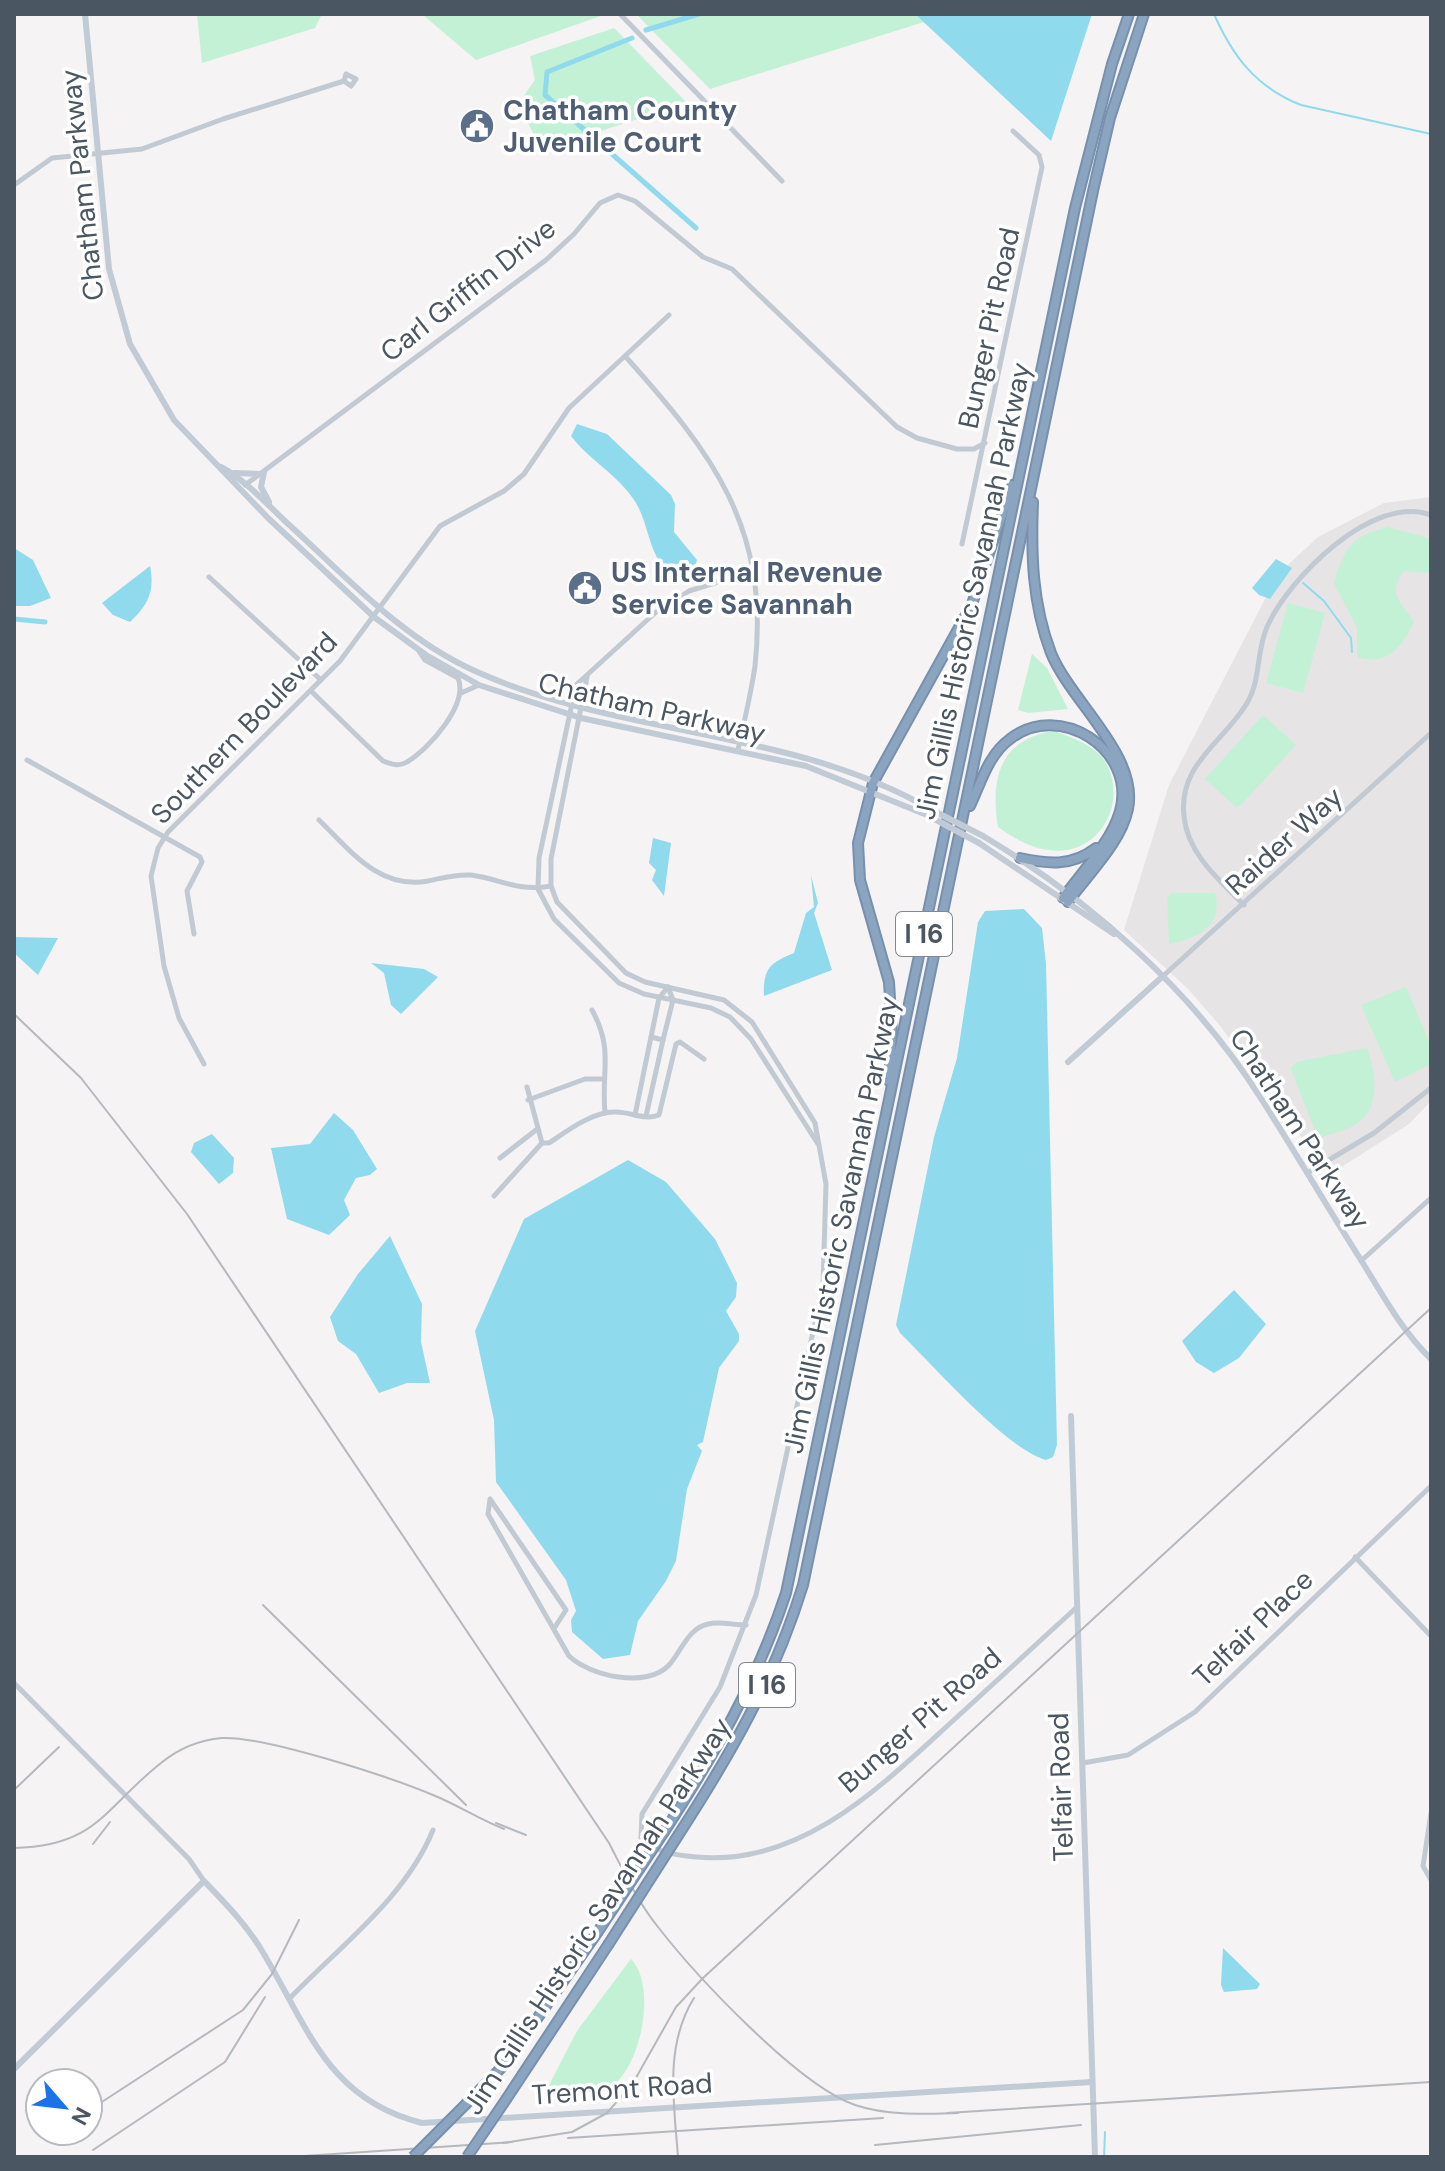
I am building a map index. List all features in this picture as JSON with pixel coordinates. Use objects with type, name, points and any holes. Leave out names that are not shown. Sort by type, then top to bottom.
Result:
[{"type":"highway","name":"Jim Gillis Historic Savannah Parkway","points":[[413,2157],[506,2063],[664,1832],[744,1700],[786,1593],[1079,193],[1129,14]]},
{"type":"highway","name":"Jim Gillis Historic Savannah Parkway","points":[[467,2157],[608,1945],[758,1704],[784,1645],[803,1585],[1110,118],[1144,14]]},
{"type":"highway","points":[[884,1122],[892,1006],[884,961],[858,865],[858,843],[872,786],[977,593],[1023,456]]},
{"type":"highway","points":[[1035,471],[1031,561],[1035,597],[1044,633],[1067,686],[1122,763],[1129,791],[1128,811],[1118,833],[1068,896]]},
{"type":"highway","points":[[964,818],[999,749],[1023,731],[1049,725],[1064,726],[1096,741],[1115,764],[1122,794],[1116,822],[1068,896]]},
{"type":"highway","points":[[1020,858],[1049,864],[1067,863],[1095,850],[1107,836]]},
{"type":"main road","name":"Chatham Parkway","points":[[85,14],[109,269],[130,344],[174,420],[217,465],[374,617],[419,651],[479,685],[581,718],[738,750],[872,786]]},
{"type":"main road","name":"Chatham Parkway","points":[[217,465],[231,472],[242,487],[278,514],[381,609],[424,642],[472,670],[570,704],[740,740],[872,786],[1020,858],[1117,936],[1162,977],[1236,1061],[1392,1311],[1431,1359]]},
{"type":"main road","points":[[231,472],[244,476],[263,473],[263,494],[278,514]]},
{"type":"main road","name":"Chatham Parkway","points":[[981,840],[1068,896]]},
{"type":"main road","points":[[1068,1062],[1162,977]]},
{"type":"main road","name":"Telfair Road","points":[[1071,1416],[1095,2157]]},
{"type":"main road","points":[[14,2069],[204,1881]]},
{"type":"main road","name":"Tremont Road","points":[[204,1881],[227,1902],[251,1933],[330,2066],[353,2093],[383,2111],[422,2123],[1092,2082]]},
{"type":"street","points":[[620,14],[782,181]]},
{"type":"street","points":[[14,185],[52,158],[99,156],[142,149],[223,119],[344,81]]},
{"type":"street","name":"Bunger Pit Road","points":[[962,544],[1042,167],[1039,155],[1013,131]]},
{"type":"street","name":"Carl Griffin Drive","points":[[242,487],[546,260],[574,234],[600,203],[618,195],[635,201],[703,257],[732,269],[906,433],[957,449],[974,449],[985,443]]},
{"type":"street","name":"Southern Boulevard","points":[[204,1064],[179,1018],[166,980],[151,876],[158,848],[166,836],[321,680],[381,609],[440,526],[504,491],[524,474],[569,408],[669,315]]},
{"type":"street","points":[[625,356],[682,419],[713,461],[739,518],[754,580],[757,624],[755,663],[738,750]]},
{"type":"street","points":[[1244,905],[1206,866],[1187,834],[1185,787],[1196,765],[1247,704],[1257,679],[1258,653],[1265,631],[1294,581],[1345,538],[1384,518],[1405,511],[1431,515]]},
{"type":"street","points":[[209,577],[321,680]]},
{"type":"street","points":[[754,580],[721,581],[689,591],[656,612],[576,685],[567,714],[539,858],[538,889],[554,919],[605,971],[632,990],[721,1012],[740,1026],[821,1148]]},
{"type":"street","points":[[311,691],[383,761],[393,765],[406,763],[448,722],[460,694],[458,678],[425,660],[419,651]]},
{"type":"street","points":[[555,1627],[566,1610],[490,1499],[488,1514],[569,1656],[580,1666],[609,1675],[654,1675],[668,1667],[686,1640],[707,1624],[746,1625],[778,1508],[823,1286],[826,1184],[815,1123],[744,1013],[710,995],[645,982],[626,973],[564,912],[551,886],[551,859],[584,707],[587,677]]},
{"type":"street","points":[[460,694],[479,685]]},
{"type":"street","name":"Raider Way","points":[[1162,977],[1431,733]]},
{"type":"street","points":[[27,760],[166,836],[202,862],[187,891],[194,934]]},
{"type":"street","points":[[319,820],[375,873],[395,882],[474,876],[507,886],[538,889],[551,886]]},
{"type":"street","points":[[635,1115],[659,998],[668,987]]},
{"type":"street","points":[[646,1116],[673,1000],[668,987]]},
{"type":"street","points":[[592,1010],[607,1052],[603,1079],[605,1113]]},
{"type":"street","points":[[651,1037],[663,1040]]},
{"type":"street","points":[[494,1196],[542,1143],[549,1143],[605,1113],[659,1115],[676,1044],[680,1042],[704,1059]]},
{"type":"street","points":[[528,1100],[585,1079],[603,1079]]},
{"type":"street","points":[[527,1087],[536,1130],[542,1143]]},
{"type":"street","points":[[1306,1173],[1374,1133],[1431,1088]]},
{"type":"street","points":[[500,1158],[536,1130]]},
{"type":"street","points":[[1361,1261],[1431,1198]]},
{"type":"street","name":"Telfair Place","points":[[1083,1763],[1128,1755],[1195,1712],[1431,1486]]},
{"type":"street","points":[[1355,1557],[1431,1636]]},
{"type":"street","name":"Bunger Pit Road","points":[[746,1625],[707,1712],[640,1820],[641,1838],[651,1848],[683,1856],[720,1858],[758,1853],[831,1821],[877,1789],[1077,1607]]},
{"type":"street","points":[[14,1683],[189,1859],[204,1881]]},
{"type":"street","points":[[1431,1813],[1423,1866],[1431,1880]]},
{"type":"street","points":[[290,1998],[392,1895],[416,1866],[433,1830]]},
{"type":"shaded area","points":[[1431,497],[1431,1101],[1409,1124],[1329,1175],[1221,1027],[1188,989],[1124,930],[1169,785],[1278,574],[1318,537],[1384,503]]},
{"type":"green space","points":[[197,14],[322,14],[315,28],[202,63]]},
{"type":"green space","points":[[422,14],[606,14],[476,60]]},
{"type":"green space","points":[[636,14],[915,14],[924,22],[710,89]]},
{"type":"green space","points":[[614,28],[687,103],[542,150],[518,104],[535,80],[530,56]]},
{"type":"green space","points":[[1388,527],[1431,539],[1431,573],[1403,571],[1396,593],[1414,622],[1392,653],[1367,659],[1357,657],[1357,628],[1334,583],[1351,545],[1365,535]]},
{"type":"green space","points":[[1288,603],[1325,613],[1303,693],[1266,683]]},
{"type":"green space","points":[[1032,654],[1047,668],[1068,709],[1028,713],[1018,710]]},
{"type":"green space","points":[[1263,715],[1296,745],[1236,807],[1205,779]]},
{"type":"green space","points":[[1054,731],[1083,743],[1102,757],[1112,779],[1114,795],[1111,811],[1094,837],[1081,846],[1066,850],[1041,849],[1016,838],[998,827],[996,809],[998,777],[1010,752],[1021,742]]},
{"type":"green space","points":[[1172,893],[1215,893],[1217,904],[1216,914],[1206,929],[1189,939],[1169,944],[1167,898]]},
{"type":"green space","points":[[1406,987],[1431,1046],[1431,1064],[1395,1082],[1361,1005]]},
{"type":"green space","points":[[1367,1048],[1374,1079],[1370,1109],[1355,1125],[1318,1138],[1291,1069],[1296,1062]]},
{"type":"green space","points":[[631,1959],[643,1984],[644,2000],[640,2034],[629,2065],[618,2080],[599,2091],[569,2095],[552,2090],[548,2087],[577,2031]]},
{"type":"water","points":[[915,14],[1092,14],[1051,141]]},
{"type":"water","points":[[577,424],[607,434],[671,495],[675,504],[674,532],[697,560],[693,575],[678,578],[661,563],[641,513],[629,493],[571,436]]},
{"type":"water","points":[[14,548],[33,560],[51,598],[30,606],[14,606]]},
{"type":"water","points":[[1276,559],[1292,568],[1270,599],[1252,588]]},
{"type":"water","points":[[150,566],[151,590],[141,610],[130,622],[113,615],[102,603]]},
{"type":"water","points":[[653,838],[671,843],[664,896],[652,880],[656,870],[649,863]]},
{"type":"water","points":[[811,875],[818,903],[814,913],[832,970],[764,996],[767,973],[779,960],[794,953],[806,913],[814,907]]},
{"type":"water","points":[[1024,909],[1042,928],[1046,964],[1057,1445],[1053,1457],[1046,1460],[1030,1453],[991,1423],[900,1333],[896,1325],[934,1137],[957,1058],[978,922],[985,911]]},
{"type":"water","points":[[14,937],[58,938],[38,975],[14,953]]},
{"type":"water","points":[[371,963],[424,969],[438,977],[401,1014],[391,1005],[384,973]]},
{"type":"water","points":[[334,1113],[353,1130],[377,1169],[370,1175],[356,1178],[344,1200],[350,1215],[329,1235],[287,1219],[271,1148],[310,1144]]},
{"type":"water","points":[[212,1134],[234,1158],[233,1173],[219,1184],[191,1152],[194,1143]]},
{"type":"water","points":[[628,1160],[666,1182],[715,1239],[737,1283],[736,1297],[726,1311],[739,1334],[739,1341],[719,1368],[703,1442],[697,1445],[702,1451],[687,1489],[676,1561],[638,1621],[630,1655],[603,1659],[572,1632],[571,1620],[576,1611],[566,1580],[496,1482],[494,1420],[475,1331],[524,1219]]},
{"type":"water","points":[[390,1236],[422,1304],[421,1342],[430,1383],[407,1383],[379,1393],[356,1354],[338,1341],[330,1317],[358,1274]]},
{"type":"water","points":[[1234,1290],[1266,1324],[1239,1358],[1214,1373],[1196,1362],[1182,1341]]},
{"type":"water","points":[[1223,1948],[1260,1984],[1257,1989],[1224,1992],[1221,1985]]},
{"type":"waterway","points":[[646,30],[699,14]]},
{"type":"waterway","points":[[1214,14],[1229,44],[1248,69],[1285,98],[1301,105],[1431,134]]},
{"type":"waterway","points":[[632,38],[547,72],[545,95],[696,228]]},
{"type":"waterway","points":[[1303,583],[1324,601],[1351,638],[1352,652]]},
{"type":"waterway","points":[[14,619],[45,622]]},
{"type":"waterway","points":[[1104,2157],[1105,2132]]},
{"type":"railway","points":[[14,1014],[81,1078],[187,1214],[609,1843],[644,1907],[675,1948],[750,2027],[806,2076],[832,2094],[855,2105],[880,2111],[958,2113]]},
{"type":"railway","points":[[503,2143],[572,2132],[607,2113],[633,2083],[676,2007],[703,1978],[1431,1308]]},
{"type":"railway","points":[[263,1605],[466,1805]]},
{"type":"railway","points":[[14,1848],[42,1846],[82,1832],[168,1758],[198,1743],[222,1738],[296,1750],[388,1778],[433,1795],[504,1829]]},
{"type":"railway","points":[[14,1790],[59,1747]]},
{"type":"railway","points":[[93,1844],[110,1822]]},
{"type":"railway","points":[[496,1823],[526,1835]]},
{"type":"railway","points":[[104,2101],[243,2010],[272,1974],[299,1920]]},
{"type":"railway","points":[[93,2150],[225,2062],[265,1997]]},
{"type":"railway","points":[[678,2157],[673,2096],[675,2055],[678,2036],[694,1998]]},
{"type":"railway","points":[[947,2113],[1431,2082]]},
{"type":"railway","points":[[568,2138],[883,2118]]},
{"type":"railway","points":[[875,2145],[1081,2125]]},
{"type":"railway","points":[[289,2157],[512,2142]]},
{"type":"railway","points":[[753,2157],[757,2156]]},
{"type":"place","name":"Chatham County Juvenile Court","points":[[477,126]]},
{"type":"place","name":"US Internal Revenue Service Savannah","points":[[585,588]]}]
